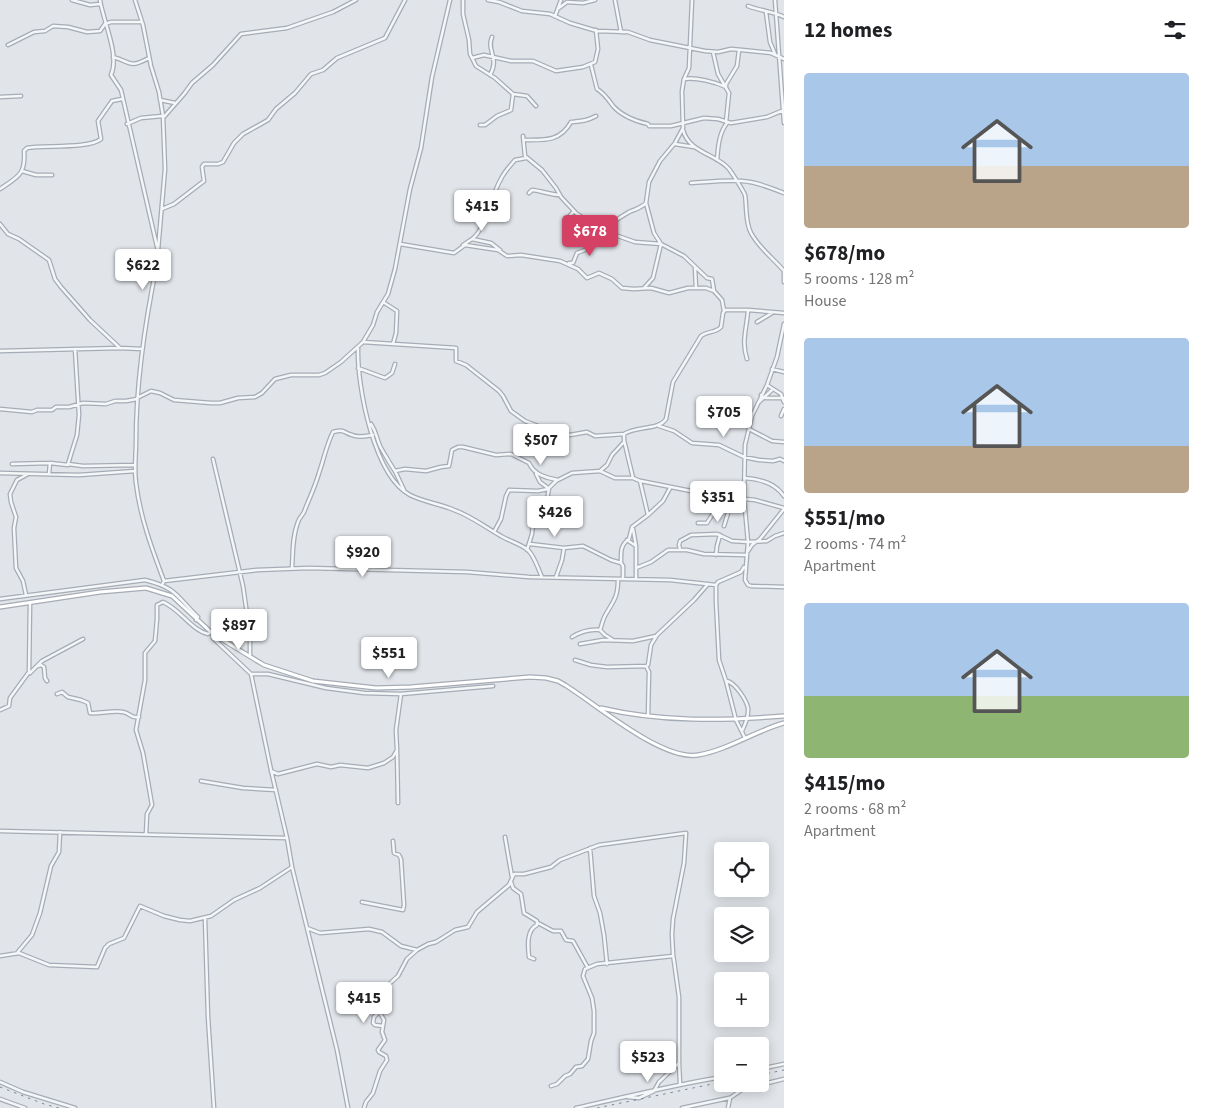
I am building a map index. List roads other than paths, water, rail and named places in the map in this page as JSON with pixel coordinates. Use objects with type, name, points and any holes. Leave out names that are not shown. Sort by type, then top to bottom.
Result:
[{"type":"street","points":[[72,0],[87,5],[99,4],[113,57],[112,77],[118,84],[123,98],[127,124],[158,251]]},
{"type":"street","points":[[135,0],[142,22],[163,117],[165,169],[162,209],[157,264],[142,349],[137,398],[135,471],[143,522],[164,581],[162,585]]},
{"type":"street","points":[[127,124],[141,118],[163,117],[178,102],[192,82],[213,65],[241,34],[287,28],[333,12],[356,0]]},
{"type":"street","points":[[162,209],[174,204],[204,181],[202,167],[204,164],[223,162],[238,138],[268,120],[276,109],[295,93],[312,74],[323,70],[337,58],[385,38],[405,0]]},
{"type":"street","points":[[0,409],[32,412],[79,404],[106,404],[137,398],[151,391],[174,400],[220,403],[238,398],[255,397],[262,393],[276,379],[291,375],[319,375],[325,373],[358,348],[388,294],[421,148],[432,77],[450,0]]},
{"type":"street","points":[[463,0],[463,14],[472,58],[476,66],[513,94],[527,96],[536,106]]},
{"type":"street","points":[[488,0],[522,11],[542,12],[570,23],[596,30],[633,34],[650,40],[713,52],[739,50],[777,55],[784,59]]},
{"type":"street","points":[[555,16],[561,0]]},
{"type":"street","points":[[559,8],[567,2],[595,0]]},
{"type":"street","points":[[615,0],[621,32]]},
{"type":"street","points":[[644,289],[653,278],[661,244],[654,233],[646,203],[649,182],[660,161],[675,144],[682,128],[682,92],[684,79],[689,68],[692,0]]},
{"type":"street","points":[[775,0],[777,55],[784,123]]},
{"type":"street","points":[[748,6],[766,12],[775,12],[784,17]]},
{"type":"street","points":[[766,12],[770,42],[777,55]]},
{"type":"street","points":[[8,45],[34,32],[46,31],[53,26],[68,27],[93,33],[100,31],[105,24],[142,22]]},
{"type":"street","points":[[472,58],[484,54],[511,61],[538,62],[556,71],[576,69],[595,62],[598,49],[596,30]]},
{"type":"street","points":[[490,75],[494,67],[494,56],[490,43],[492,37]]},
{"type":"street","points":[[726,87],[737,66],[739,50]]},
{"type":"street","points":[[713,52],[718,74],[729,93],[726,123],[720,139],[717,160]]},
{"type":"street","points":[[113,57],[131,64],[139,63],[149,57]]},
{"type":"street","points":[[591,64],[596,88],[627,117],[649,126],[671,126],[704,118],[718,119],[726,123],[767,117],[783,110]]},
{"type":"street","points":[[684,79],[695,78],[726,87]]},
{"type":"street","points":[[480,125],[485,125],[511,110],[513,94]]},
{"type":"street","points":[[0,97],[20,96]]},
{"type":"street","points":[[0,189],[14,180],[22,171],[25,162],[24,151],[27,148],[80,145],[97,142],[102,136],[98,121],[112,101],[123,98]]},
{"type":"street","points":[[160,100],[169,103],[178,102]]},
{"type":"street","points":[[596,116],[583,122],[571,122],[563,133],[547,141],[524,138],[524,155],[542,170],[560,195],[574,210],[601,230],[635,242],[661,244],[684,256],[707,278],[712,279],[714,291]]},
{"type":"street","points":[[682,128],[686,138],[696,148],[724,164],[729,169],[744,194],[750,232],[764,251],[784,270],[784,282]]},
{"type":"street","points":[[675,144],[696,148]]},
{"type":"street","points":[[400,244],[454,253],[458,251],[476,235],[486,219],[491,200],[502,176],[515,160],[526,158]]},
{"type":"street","points":[[22,171],[36,175],[52,176]]},
{"type":"street","points":[[691,183],[713,181],[748,182],[772,187],[784,193]]},
{"type":"street","points":[[528,193],[532,190],[560,195]]},
{"type":"street","points":[[568,264],[573,262],[577,252],[586,249],[588,244],[595,240],[601,230],[646,203]]},
{"type":"street","points":[[564,222],[574,210]]},
{"type":"street","points":[[0,224],[8,234],[19,239],[49,260],[55,279],[61,288],[90,320],[120,348]]},
{"type":"street","points":[[472,239],[491,243],[507,256],[521,255],[568,264],[578,269],[587,278],[599,273],[612,279],[620,287],[634,290],[653,288],[669,294],[696,288],[706,288],[714,291],[722,300],[724,311],[721,327],[702,336],[673,382],[666,419],[659,426]]},
{"type":"street","points":[[463,246],[501,251]]},
{"type":"street","points":[[694,266],[696,288]]},
{"type":"street","points":[[383,302],[397,311],[396,333],[393,344]]},
{"type":"street","points":[[724,311],[734,309],[784,313]]},
{"type":"street","points":[[747,359],[744,340],[748,310]]},
{"type":"street","points":[[757,322],[774,312]]},
{"type":"street","points":[[784,324],[777,357],[767,385],[752,416],[744,457],[744,498],[748,542],[745,580],[748,585],[784,587]]},
{"type":"street","points":[[363,342],[456,348],[456,360],[499,391],[511,410],[518,416],[538,427],[570,435],[587,432],[595,436],[624,434],[644,427],[659,426],[674,431],[690,442],[719,445],[744,457],[773,461],[780,459],[784,461]]},
{"type":"street","points":[[358,348],[358,368],[369,421],[381,460],[387,472],[404,491],[469,516],[528,550],[542,577]]},
{"type":"street","points":[[70,465],[68,461],[77,435],[79,415],[75,349]]},
{"type":"street","points":[[0,351],[142,349]]},
{"type":"street","points":[[358,368],[385,378],[392,373],[395,364]]},
{"type":"street","points":[[772,368],[784,372]]},
{"type":"street","points":[[767,385],[784,398]]},
{"type":"street","points":[[757,403],[766,398],[773,389]]},
{"type":"street","points":[[762,395],[766,398],[784,398]]},
{"type":"street","points":[[781,416],[784,409]]},
{"type":"street","points":[[369,421],[377,433],[379,444],[404,491]]},
{"type":"street","points":[[749,429],[772,441],[784,442]]},
{"type":"street","points":[[292,569],[294,536],[298,519],[303,514],[306,503],[310,498],[325,450],[333,432],[340,430],[352,435],[373,435]]},
{"type":"street","points":[[624,434],[624,442],[633,478]]},
{"type":"street","points":[[600,471],[607,465],[612,454],[624,442]]},
{"type":"street","points":[[395,471],[405,469],[426,471],[441,466],[449,466],[450,453],[458,447],[496,454],[511,454],[529,463],[540,482],[548,488]]},
{"type":"street","points":[[213,459],[243,586],[250,636],[250,655]]},
{"type":"street","points":[[49,474],[50,463]]},
{"type":"street","points":[[12,464],[136,465]]},
{"type":"street","points":[[0,473],[88,474],[135,471]]},
{"type":"street","points":[[494,532],[501,519],[509,490],[533,492],[548,488],[572,473],[600,471],[615,478],[633,478],[671,487],[727,497],[744,498],[774,504],[784,509],[747,554]]},
{"type":"street","points":[[535,472],[558,480]]},
{"type":"street","points":[[26,596],[23,581],[16,568],[14,528],[16,517],[10,502],[10,494],[17,480],[29,474]]},
{"type":"street","points":[[745,478],[768,483],[779,490],[784,496]]},
{"type":"street","points":[[640,481],[648,515]]},
{"type":"street","points":[[623,579],[623,566],[621,563],[622,546],[628,540],[632,527],[663,501],[671,487]]},
{"type":"street","points":[[528,550],[534,514],[536,512],[545,512],[548,488]]},
{"type":"street","points":[[698,523],[707,523],[719,504],[727,497]]},
{"type":"street","points":[[724,526],[733,497]]},
{"type":"street","points":[[632,527],[636,546],[636,579]]},
{"type":"street","points":[[680,550],[680,541],[691,535],[720,535],[732,541],[756,542],[767,541],[784,533]]},
{"type":"street","points":[[716,555],[720,535]]},
{"type":"street","points":[[628,540],[636,546]]},
{"type":"street","points":[[530,544],[564,548],[582,546],[621,563]]},
{"type":"street","points":[[556,577],[564,548]]},
{"type":"street","points":[[636,568],[654,560],[668,550],[716,555],[747,554]]},
{"type":"street","points":[[164,581],[238,571],[309,568],[467,572],[542,577],[670,580],[716,584],[720,580],[741,572],[745,566]]},
{"type":"street","points":[[600,630],[606,613],[612,607],[617,593],[618,579]]},
{"type":"street","points":[[0,599],[145,580],[172,590],[198,617],[196,620]]},
{"type":"street","points":[[646,666],[648,665],[652,644],[657,635],[708,584]]},
{"type":"street","points":[[716,584],[719,660],[736,720],[745,738]]},
{"type":"street","points":[[0,607],[100,592],[146,588],[172,596],[212,633],[267,666],[313,681],[376,688],[411,687],[515,678],[546,678],[565,685],[654,744],[675,753],[696,756],[769,727],[784,723]]},
{"type":"street","points":[[146,834],[147,814],[152,805],[136,730],[145,680],[145,654],[155,642],[158,619],[157,605],[163,602],[172,606],[201,631],[208,634],[212,633]]},
{"type":"street","points":[[29,674],[30,603]]},
{"type":"street","points":[[572,636],[588,630],[600,630],[615,641]]},
{"type":"street","points":[[212,633],[213,638],[252,674],[292,867],[337,1050],[348,1108]]},
{"type":"street","points":[[580,644],[603,640],[632,642],[657,635]]},
{"type":"street","points":[[645,638],[652,644]]},
{"type":"street","points":[[0,710],[9,706],[10,698],[35,667],[56,652],[83,639]]},
{"type":"street","points":[[575,660],[591,665],[646,666]]},
{"type":"street","points":[[30,665],[31,667],[41,665],[44,667],[47,680]]},
{"type":"street","points":[[262,673],[267,666]]},
{"type":"street","points":[[646,666],[649,672],[648,716]]},
{"type":"street","points":[[252,674],[262,673],[326,688],[364,693],[401,694],[493,686]]},
{"type":"street","points":[[726,680],[734,684],[748,707],[747,720],[742,731]]},
{"type":"street","points":[[57,694],[62,692],[68,698],[88,703],[90,713],[93,714],[122,712],[135,718],[139,717]]},
{"type":"street","points":[[398,803],[396,730],[401,694]]},
{"type":"street","points":[[598,707],[623,713],[680,719],[747,720],[784,716]]},
{"type":"street","points":[[271,771],[278,774],[317,764],[368,768],[384,763],[393,757],[397,750]]},
{"type":"street","points":[[201,782],[243,788],[276,790]]},
{"type":"street","points":[[0,830],[287,838]]},
{"type":"street","points":[[16,954],[32,935],[40,913],[51,866],[59,852],[60,832]]},
{"type":"street","points":[[383,1026],[375,1025],[373,1023],[374,1017],[380,1011],[387,986],[398,976],[407,959],[417,950],[428,944],[436,942],[455,930],[468,927],[477,912],[499,895],[512,880],[514,874],[524,874],[551,867],[560,860],[590,848],[686,833],[684,863],[673,919],[672,934],[679,997],[680,1084]]},
{"type":"street","points":[[504,837],[513,888],[521,894],[524,913],[553,930],[561,930],[566,940],[573,941],[588,968]]},
{"type":"street","points":[[362,902],[403,910],[401,859],[400,854],[394,853],[393,841]]},
{"type":"street","points":[[590,848],[594,896],[600,913],[607,964]]},
{"type":"street","points":[[0,956],[19,953],[49,965],[97,968],[105,948],[109,944],[124,938],[140,906],[164,916],[180,920],[190,921],[205,918],[216,914],[234,900],[260,888],[292,867]]},
{"type":"street","points":[[205,918],[208,1018],[214,1108]]},
{"type":"street","points":[[534,958],[529,958],[528,946],[530,932],[538,922]]},
{"type":"street","points":[[306,927],[320,933],[369,929],[382,932],[401,946],[417,950]]},
{"type":"street","points":[[551,1086],[557,1084],[575,1068],[582,1066],[588,1059],[594,1033],[592,998],[583,972],[598,964],[673,956]]},
{"type":"street","points":[[364,1108],[373,1093],[380,1071],[387,1060],[386,1056],[378,1050],[385,1040],[382,1032],[384,1020],[380,1011]]},
{"type":"street","points":[[654,1091],[658,1082],[679,1063]]},
{"type":"street","points":[[769,1067],[784,1064]]},
{"type":"street","points":[[576,1108],[680,1084],[714,1078]]},
{"type":"street","points":[[682,1108],[730,1098],[742,1089],[784,1079]]},
{"type":"street","points":[[0,1082],[22,1092],[74,1108]]},
{"type":"street","points":[[728,1108],[730,1098]]},
{"type":"street","points":[[0,1099],[25,1108]]},
{"type":"railway","points":[[769,1073],[784,1070]]},
{"type":"railway","points":[[597,1108],[714,1084]]},
{"type":"railway","points":[[0,1087],[59,1108]]}]
